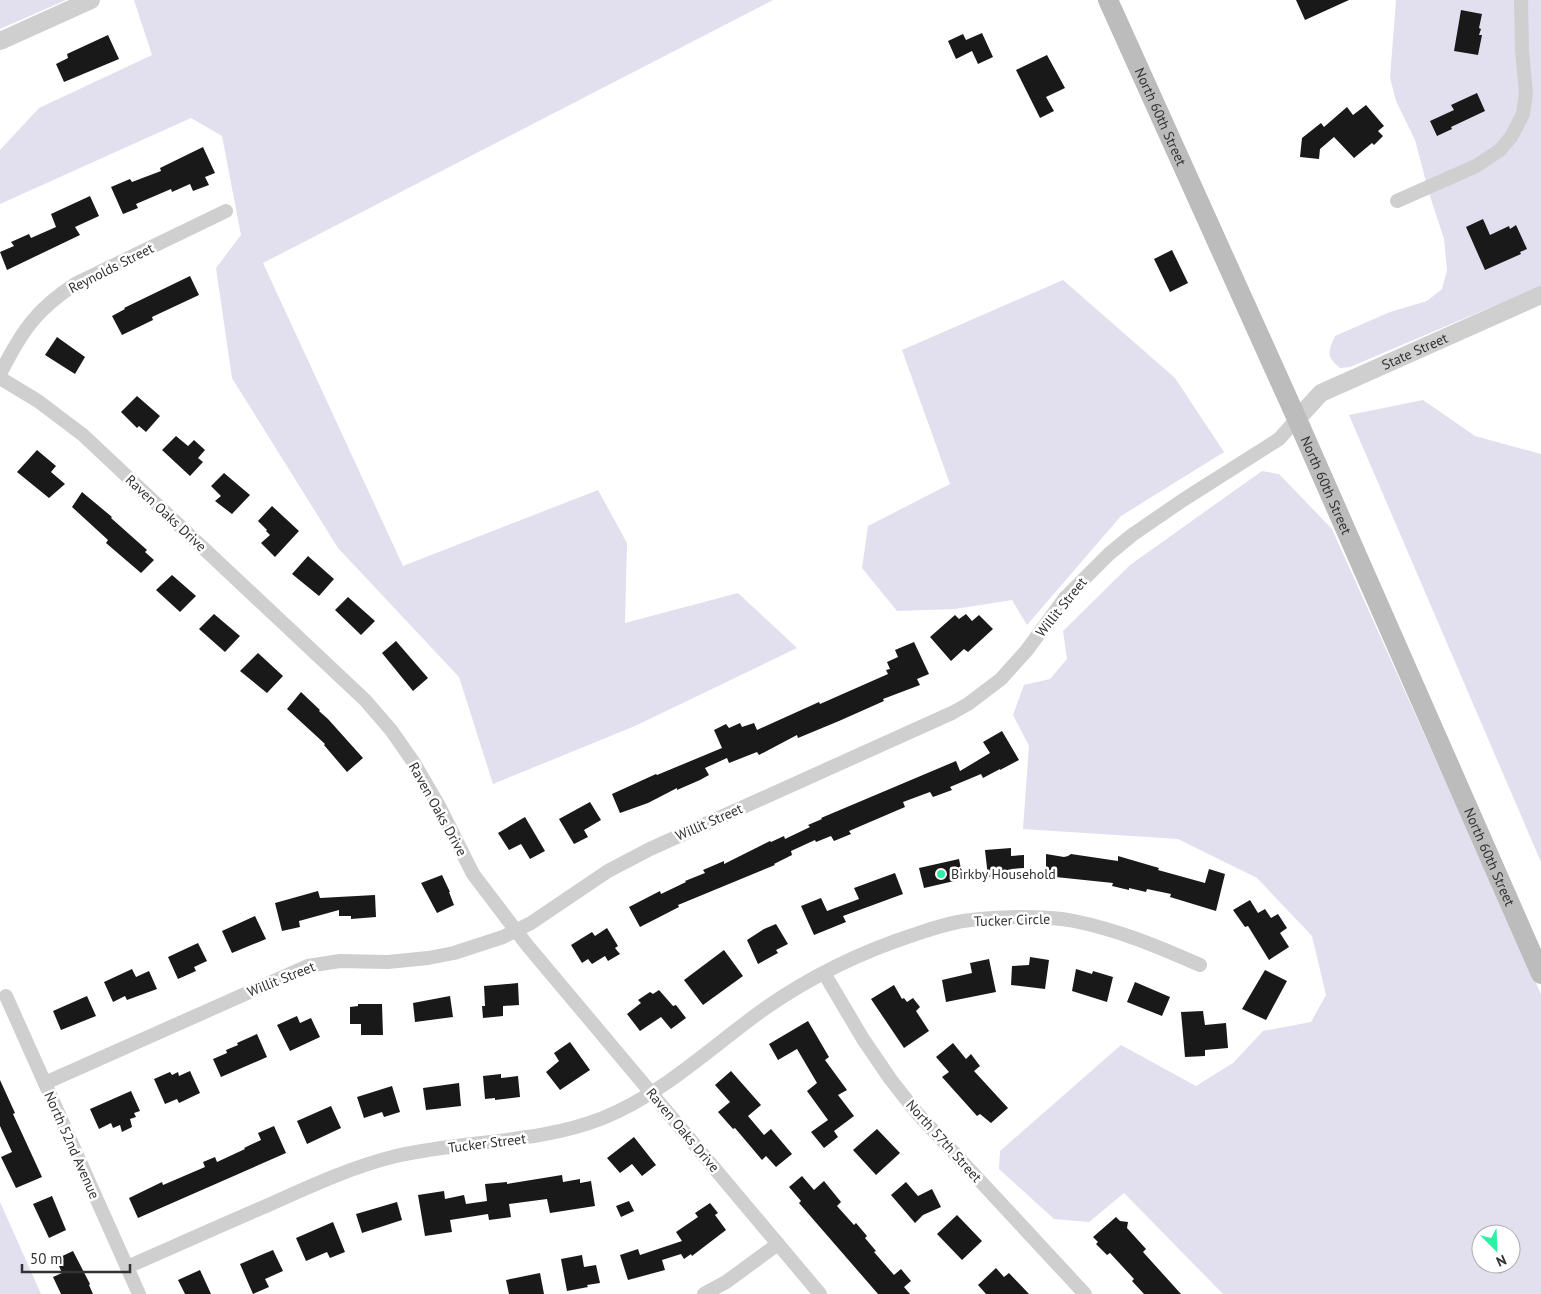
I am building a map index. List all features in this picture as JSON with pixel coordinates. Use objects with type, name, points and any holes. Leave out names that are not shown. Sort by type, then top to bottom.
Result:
[{"type":"main road","name":"North 60th Street","points":[[1108,0],[1541,974]]},
{"type":"street","points":[[0,41],[91,0]]},
{"type":"street","points":[[1397,201],[1476,166],[1500,150],[1511,137],[1522,114],[1526,94],[1522,50],[1521,0]]},
{"type":"street","name":"Reynolds Street","points":[[0,374],[15,344],[28,324],[58,295],[77,283],[226,211]]},
{"type":"street","name":"State Street","points":[[1296,420],[1321,393],[1541,295]]},
{"type":"street","name":"Raven Oaks Drive","points":[[0,378],[38,401],[83,435],[365,700],[391,730],[414,763],[439,806],[473,874],[527,945],[820,1294]]},
{"type":"street","name":"Willit Street","points":[[44,1083],[308,966],[340,961],[388,962],[428,958],[454,953],[517,931],[608,871],[650,849],[952,713],[968,704],[1001,679],[1027,650],[1065,598],[1109,554],[1132,535],[1183,500],[1278,439],[1296,420]]},
{"type":"street","name":"Tucker Circle","points":[[824,973],[839,964],[885,944],[938,927],[986,918],[1032,917],[1072,920],[1113,930],[1138,938],[1200,965]]},
{"type":"street","name":"Tucker Street","points":[[127,1268],[324,1180],[365,1165],[423,1151],[529,1138],[561,1131],[602,1118],[631,1105],[652,1092],[767,1007],[824,973]]},
{"type":"street","name":"North 57th Street","points":[[824,973],[863,1039],[891,1080],[917,1113],[1085,1294]]},
{"type":"street","name":"North 52nd Avenue","points":[[6,996],[139,1294]]},
{"type":"street","points":[[704,1294],[726,1282],[778,1244]]},
{"type":"shaded area","points":[[0,0],[66,0],[0,29]]},
{"type":"shaded area","points":[[134,0],[773,0],[263,263],[403,566],[598,490],[627,543],[625,623],[738,593],[797,648],[635,726],[493,784],[459,677],[338,548],[232,378],[216,268],[241,235],[222,136],[191,118],[0,204],[0,150],[39,108],[152,55]]},
{"type":"shaded area","points":[[1396,0],[1541,0],[1541,286],[1350,367],[1340,368],[1330,357],[1330,350],[1335,336],[1390,312],[1427,301],[1442,289],[1447,270],[1444,239],[1415,140],[1396,101],[1390,78]]},
{"type":"shaded area","points":[[1063,280],[1175,378],[1224,452],[1121,516],[1027,625],[1012,600],[955,609],[897,611],[862,568],[868,526],[950,484],[902,350]]},
{"type":"shaded area","points":[[1423,400],[1475,436],[1541,454],[1541,862],[1349,415]]},
{"type":"shaded area","points":[[1262,471],[1279,474],[1332,529],[1541,994],[1541,1294],[1223,1294],[1124,1193],[1089,1222],[1054,1219],[999,1169],[1000,1151],[1121,1045],[1196,1086],[1233,1063],[1263,1031],[1311,1022],[1326,995],[1312,936],[1257,878],[1178,839],[1023,829],[1029,746],[1013,715],[1024,685],[1050,679],[1067,659],[1063,631],[1130,565]]},
{"type":"shaded area","points":[[0,1202],[41,1294],[0,1294]]},
{"type":"building","points":[[1296,0],[1349,0],[1305,20]]},
{"type":"building","points":[[1461,10],[1482,14],[1479,35],[1482,35],[1478,55],[1454,51]]},
{"type":"building","points":[[982,33],[993,57],[978,64],[972,51],[956,59],[948,41],[963,34],[966,40]]},
{"type":"building","points":[[108,35],[119,59],[64,82],[56,64],[68,58],[67,54]]},
{"type":"building","points":[[1047,55],[1065,88],[1046,97],[1054,111],[1040,118],[1016,70]]},
{"type":"building","points":[[1477,93],[1485,111],[1451,127],[1452,129],[1437,136],[1430,121],[1454,110],[1451,105]]},
{"type":"building","points":[[1366,105],[1384,126],[1378,131],[1383,136],[1374,145],[1372,143],[1354,158],[1334,137],[1320,149],[1319,159],[1300,157],[1302,138],[1321,123],[1324,127],[1347,107],[1353,115]]},
{"type":"building","points":[[203,147],[215,173],[205,177],[209,185],[193,191],[190,184],[172,192],[171,189],[136,204],[138,208],[123,214],[111,187],[130,179],[132,182],[161,171],[160,168]]},
{"type":"building","points":[[90,196],[99,216],[75,227],[80,235],[7,270],[0,252],[14,246],[11,242],[29,234],[31,238],[56,227],[51,214]]},
{"type":"building","points":[[1483,219],[1490,235],[1509,226],[1510,229],[1516,225],[1527,249],[1520,252],[1521,254],[1485,270],[1466,227]]},
{"type":"building","points":[[1172,250],[1188,283],[1170,292],[1154,259]]},
{"type":"building","points":[[190,276],[199,295],[152,317],[153,320],[122,335],[112,316],[124,308]]},
{"type":"building","points":[[57,337],[85,357],[75,374],[45,355]]},
{"type":"building","points":[[137,396],[160,416],[146,432],[139,426],[137,428],[121,412]]},
{"type":"building","points":[[176,436],[188,446],[194,440],[205,450],[198,458],[203,462],[190,476],[162,450]]},
{"type":"building","points":[[37,450],[56,466],[51,472],[65,484],[49,498],[17,472]]},
{"type":"building","points":[[224,473],[250,495],[232,514],[215,501],[221,496],[211,486]]},
{"type":"building","points":[[82,492],[147,550],[145,552],[154,560],[141,573],[106,543],[108,540],[72,507]]},
{"type":"building","points":[[272,506],[299,531],[275,557],[261,543],[270,535],[258,521]]},
{"type":"building","points":[[308,556],[334,579],[319,596],[292,574]]},
{"type":"building","points":[[172,575],[196,596],[180,612],[156,590]]},
{"type":"building","points":[[348,597],[375,621],[361,635],[335,610]]},
{"type":"building","points":[[214,614],[240,636],[225,652],[199,629]]},
{"type":"building","points":[[966,614],[972,621],[979,615],[993,629],[968,652],[964,649],[951,661],[930,637],[955,615],[959,619]]},
{"type":"building","points":[[396,641],[428,678],[413,691],[382,653]]},
{"type":"building","points":[[914,642],[929,674],[917,679],[920,685],[883,699],[884,701],[798,738],[797,735],[759,755],[757,752],[729,763],[727,758],[705,768],[709,775],[700,780],[620,813],[612,794],[722,748],[714,730],[726,724],[729,728],[740,723],[742,727],[754,723],[757,730],[819,702],[820,704],[888,674],[886,670],[890,669],[887,662],[898,657],[895,650]]},
{"type":"building","points":[[258,653],[283,676],[267,693],[240,671]]},
{"type":"building","points":[[301,692],[320,710],[363,758],[347,772],[325,744],[287,709]]},
{"type":"building","points":[[1002,731],[1019,760],[1000,770],[983,778],[981,774],[950,787],[952,790],[933,797],[930,792],[903,802],[905,807],[849,831],[851,834],[834,841],[831,836],[816,842],[815,840],[791,851],[792,855],[775,865],[678,905],[679,907],[640,927],[629,907],[660,891],[661,894],[705,873],[703,870],[724,861],[724,864],[770,841],[784,836],[785,839],[810,827],[808,825],[821,818],[956,761],[960,771],[990,753],[983,742]]},
{"type":"building","points":[[590,802],[601,820],[584,830],[588,837],[574,844],[559,819]]},
{"type":"building","points":[[525,817],[545,851],[530,859],[521,844],[509,850],[498,833]]},
{"type":"building","points":[[1011,848],[1011,856],[1024,855],[1024,868],[1011,869],[1011,876],[988,877],[985,850]]},
{"type":"building","points":[[1046,854],[1064,857],[1071,854],[1118,861],[1118,856],[1159,868],[1158,870],[1205,883],[1209,869],[1225,874],[1216,911],[1170,897],[1171,894],[1147,889],[1146,892],[1129,888],[1129,890],[1112,886],[1113,883],[1046,876]]},
{"type":"building","name":"Birkby Household","points":[[959,859],[963,879],[924,888],[919,868]]},
{"type":"building","points":[[895,873],[903,894],[843,916],[846,922],[814,935],[801,906],[821,898],[827,911],[859,899],[854,888]]},
{"type":"building","points":[[442,875],[454,905],[437,913],[421,883]]},
{"type":"building","points":[[318,891],[320,898],[375,895],[376,917],[351,919],[351,916],[339,916],[339,910],[299,921],[300,927],[282,931],[275,903]]},
{"type":"building","points":[[1250,900],[1258,913],[1265,909],[1271,918],[1278,914],[1287,928],[1280,933],[1289,947],[1269,960],[1248,926],[1245,927],[1233,910]]},
{"type":"building","points":[[255,916],[266,939],[232,953],[222,931]]},
{"type":"building","points":[[776,924],[788,944],[776,950],[778,953],[758,964],[747,940]]},
{"type":"building","points":[[607,928],[618,946],[615,948],[620,954],[608,961],[605,956],[592,964],[588,959],[582,963],[571,945],[592,932],[595,936]]},
{"type":"building","points":[[198,943],[207,961],[194,967],[196,971],[178,979],[168,957]]},
{"type":"building","points":[[724,950],[743,976],[703,1005],[684,980]]},
{"type":"building","points":[[1030,957],[1049,960],[1045,989],[1011,985],[1012,966],[1029,965]]},
{"type":"building","points":[[989,959],[996,992],[946,1002],[942,980],[972,973],[970,963]]},
{"type":"building","points":[[132,969],[136,977],[149,971],[157,989],[127,1000],[125,996],[113,1002],[104,982]]},
{"type":"building","points":[[1076,969],[1092,974],[1093,971],[1113,977],[1107,1002],[1072,991]]},
{"type":"building","points":[[1265,970],[1287,981],[1266,1020],[1242,1009]]},
{"type":"building","points":[[1135,982],[1170,997],[1162,1016],[1127,1002]]},
{"type":"building","points":[[518,983],[519,1005],[503,1006],[503,1016],[483,1018],[482,1006],[485,1006],[484,986]]},
{"type":"building","points":[[894,985],[902,999],[904,998],[907,1002],[913,998],[920,1007],[916,1011],[929,1031],[904,1048],[871,999]]},
{"type":"building","points":[[659,990],[673,1006],[676,1005],[686,1018],[671,1029],[661,1017],[640,1031],[627,1014],[641,1003],[638,1000],[650,992],[653,994]]},
{"type":"building","points":[[87,996],[96,1016],[61,1030],[53,1011]]},
{"type":"building","points":[[450,996],[453,1017],[415,1022],[413,1003]]},
{"type":"building","points":[[358,1004],[382,1004],[383,1035],[361,1035],[361,1024],[350,1024],[350,1007],[358,1006]]},
{"type":"building","points":[[1203,1011],[1205,1025],[1226,1023],[1228,1048],[1205,1050],[1205,1056],[1185,1057],[1181,1012]]},
{"type":"building","points":[[297,1016],[300,1023],[311,1018],[320,1037],[290,1051],[277,1025]]},
{"type":"building","points":[[808,1021],[829,1057],[825,1060],[847,1090],[838,1095],[854,1116],[834,1131],[838,1137],[824,1148],[811,1132],[828,1120],[807,1091],[817,1083],[797,1049],[778,1060],[769,1044]]},
{"type":"building","points":[[257,1034],[267,1057],[221,1077],[213,1059],[227,1053],[226,1050],[238,1045],[237,1043]]},
{"type":"building","points":[[570,1042],[590,1070],[560,1090],[546,1072],[559,1061],[554,1053]]},
{"type":"building","points":[[953,1043],[966,1059],[971,1054],[980,1066],[974,1071],[1008,1108],[991,1123],[980,1114],[977,1116],[942,1077],[949,1072],[936,1057]]},
{"type":"building","points":[[190,1071],[200,1093],[179,1103],[177,1099],[165,1104],[154,1079],[170,1072],[172,1075],[178,1072],[179,1076]]},
{"type":"building","points":[[731,1071],[761,1105],[748,1116],[764,1135],[771,1129],[792,1154],[776,1167],[766,1156],[762,1160],[735,1128],[733,1129],[718,1112],[730,1102],[715,1085]]},
{"type":"building","points":[[501,1074],[501,1078],[518,1076],[520,1097],[495,1100],[495,1098],[485,1099],[483,1076]]},
{"type":"building","points":[[0,1080],[15,1113],[13,1114],[42,1177],[16,1188],[1,1157],[12,1152],[0,1126]]},
{"type":"building","points":[[459,1083],[461,1106],[426,1110],[423,1088]]},
{"type":"building","points":[[392,1086],[400,1112],[384,1117],[382,1112],[364,1118],[357,1097]]},
{"type":"building","points":[[131,1091],[140,1111],[134,1113],[136,1117],[130,1119],[132,1127],[122,1132],[120,1125],[113,1128],[111,1123],[99,1129],[90,1109]]},
{"type":"building","points":[[331,1106],[341,1128],[307,1144],[297,1121]]},
{"type":"building","points":[[274,1126],[286,1153],[138,1218],[129,1198],[162,1182],[163,1185],[205,1167],[203,1162],[215,1157],[217,1162],[245,1149],[261,1140],[258,1133]]},
{"type":"building","points":[[877,1129],[900,1153],[876,1175],[853,1150]]},
{"type":"building","points":[[634,1137],[656,1165],[642,1176],[632,1164],[620,1173],[607,1158]]},
{"type":"building","points":[[562,1175],[563,1182],[580,1179],[580,1183],[591,1181],[595,1206],[550,1213],[547,1199],[509,1204],[511,1217],[489,1220],[488,1214],[450,1220],[452,1232],[425,1236],[418,1195],[444,1191],[445,1199],[464,1195],[466,1204],[487,1201],[485,1184],[507,1182],[507,1184]]},
{"type":"building","points":[[802,1176],[814,1190],[824,1181],[841,1202],[837,1206],[867,1236],[865,1238],[876,1251],[874,1252],[894,1275],[901,1269],[911,1281],[904,1287],[910,1294],[878,1294],[799,1203],[801,1201],[789,1187]]},
{"type":"building","points":[[906,1182],[918,1196],[932,1189],[941,1207],[923,1215],[915,1223],[891,1195]]},
{"type":"building","points":[[52,1196],[66,1230],[49,1238],[33,1204]]},
{"type":"building","points":[[629,1201],[634,1211],[621,1217],[616,1206]]},
{"type":"building","points":[[397,1202],[402,1220],[362,1233],[356,1214]]},
{"type":"building","points":[[710,1203],[718,1213],[715,1215],[726,1230],[692,1256],[691,1254],[684,1259],[681,1254],[662,1260],[665,1270],[628,1280],[620,1255],[638,1249],[640,1255],[682,1241],[676,1232],[698,1217],[695,1213]]},
{"type":"building","points":[[957,1215],[982,1241],[962,1260],[937,1234]]},
{"type":"building","points":[[1116,1217],[1120,1221],[1128,1222],[1127,1228],[1146,1249],[1143,1252],[1181,1294],[1144,1294],[1132,1281],[1134,1279],[1110,1253],[1107,1255],[1096,1244],[1098,1242],[1093,1237]]},
{"type":"building","points":[[333,1222],[345,1252],[330,1258],[327,1252],[306,1261],[296,1238]]},
{"type":"building","points":[[273,1250],[283,1271],[265,1279],[269,1287],[253,1294],[240,1264]]},
{"type":"building","points":[[73,1251],[93,1294],[61,1294],[53,1277],[62,1273],[56,1259]]},
{"type":"building","points":[[582,1255],[584,1267],[596,1265],[600,1283],[567,1291],[561,1259]]},
{"type":"building","points":[[996,1268],[1004,1277],[1009,1273],[1029,1294],[986,1294],[978,1285]]},
{"type":"building","points":[[200,1270],[211,1294],[185,1294],[178,1280]]},
{"type":"building","points":[[540,1273],[544,1294],[509,1294],[506,1280]]},
{"type":"place","name":"Birkby Household","points":[[941,874]]}]
